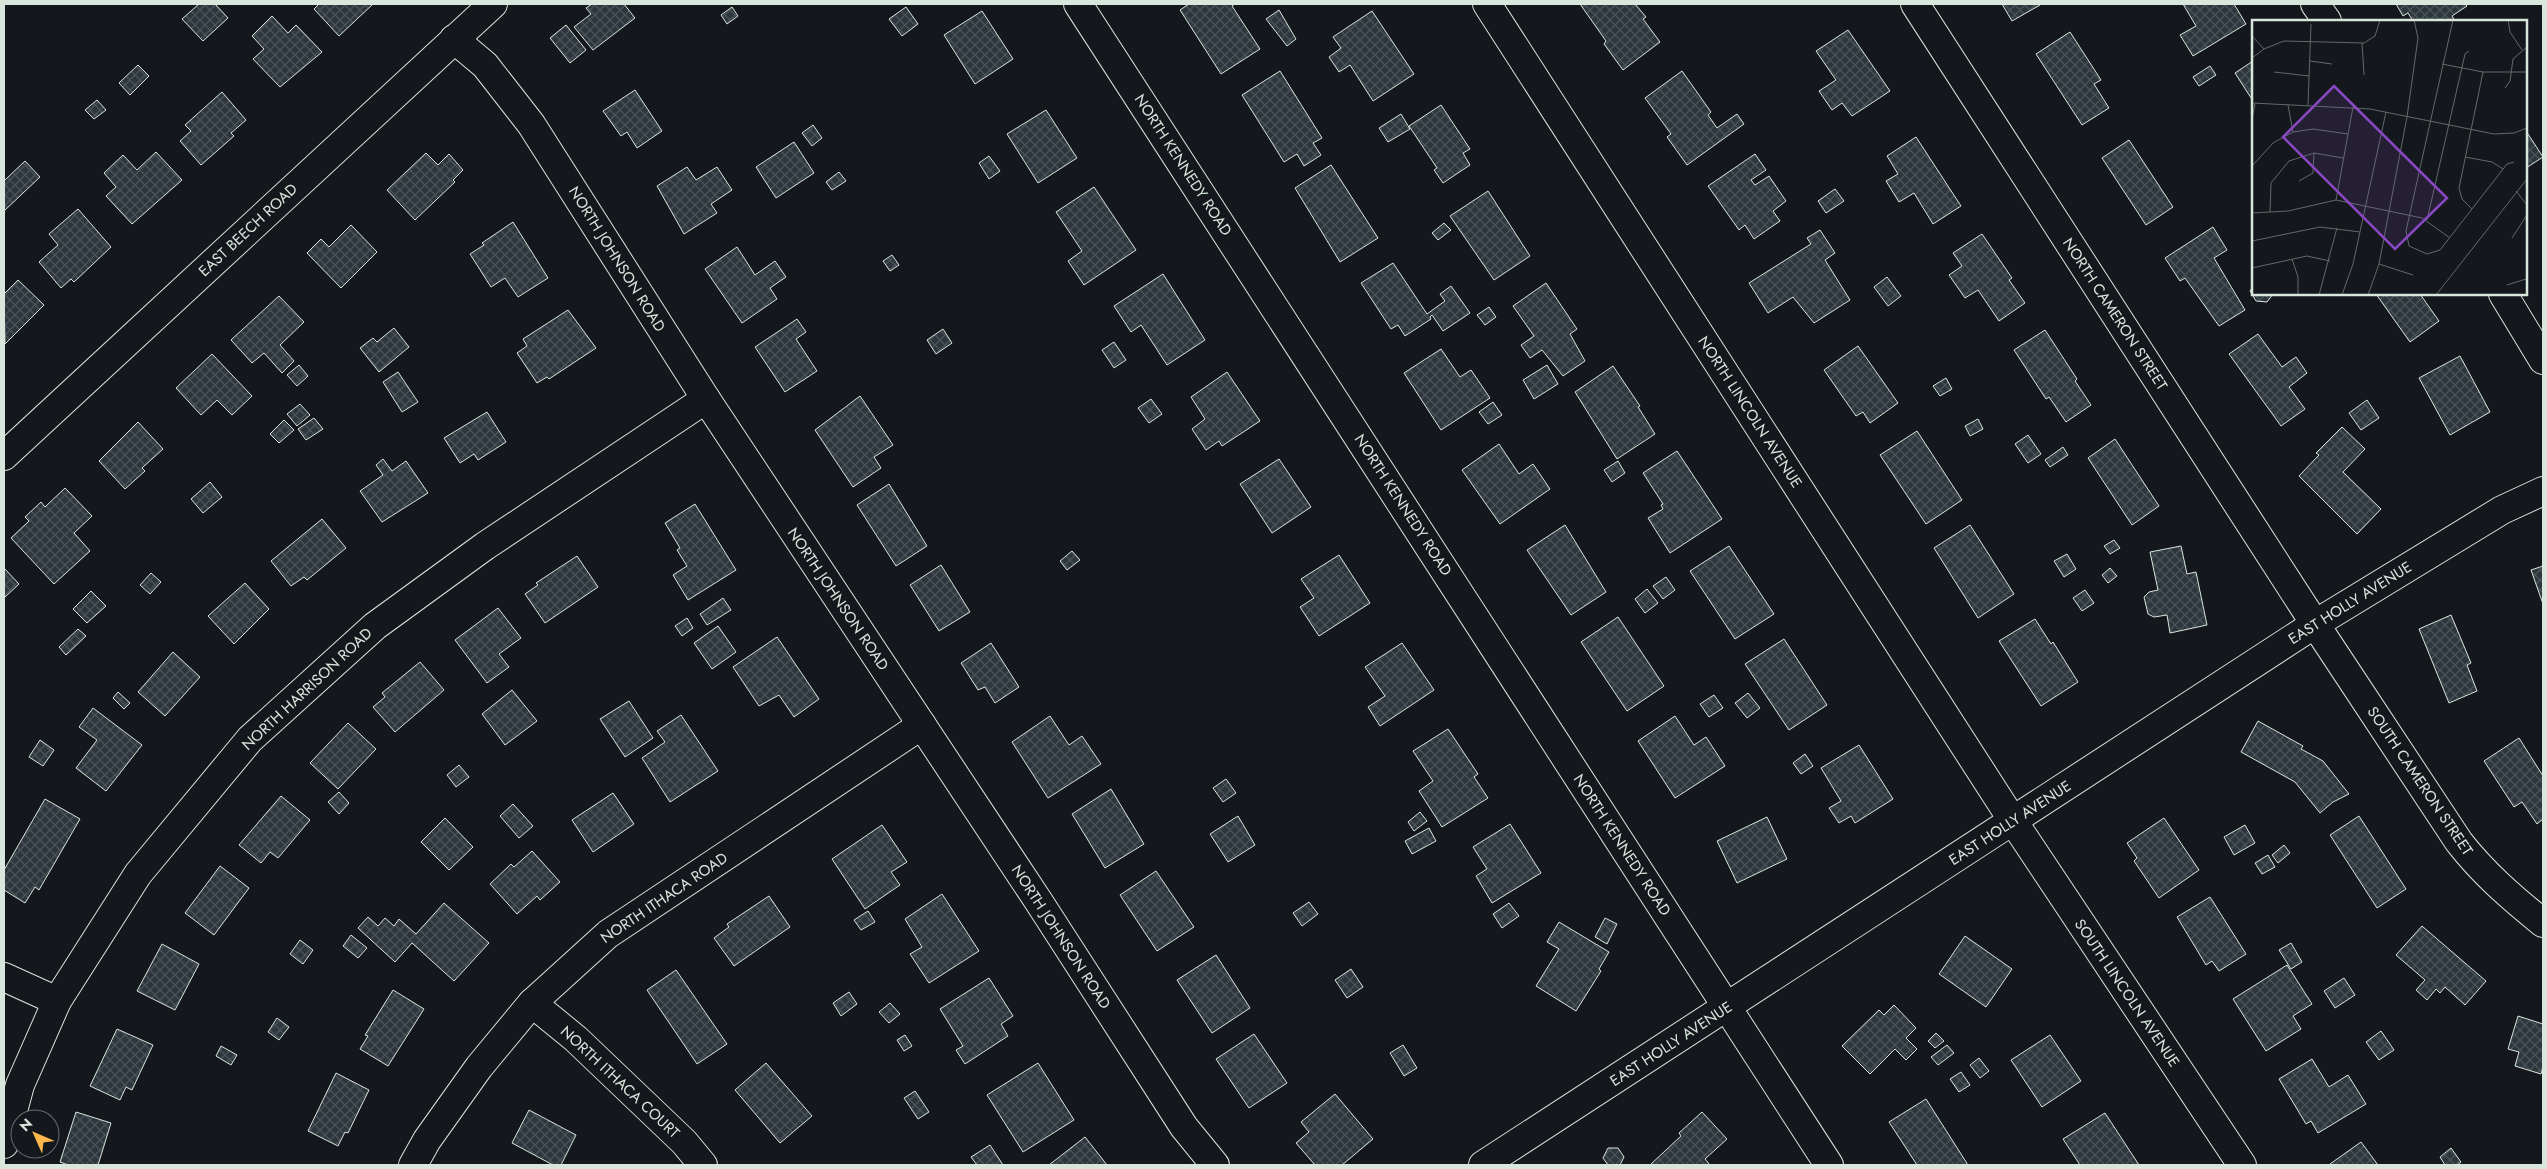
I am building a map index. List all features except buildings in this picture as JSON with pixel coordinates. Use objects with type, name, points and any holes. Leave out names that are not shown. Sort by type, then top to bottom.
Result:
[{"type":"street","name":"EAST BEECH ROAD","points":[[4,456],[454,38],[493,4]]},
{"type":"street","name":"NORTH KENNEDY ROAD","points":[[1078,4],[1829,1165]]},
{"type":"street","name":"NORTH LINCOLN AVENUE","points":[[1487,4],[2013,821]]},
{"type":"street","name":"NORTH CAMERON STREET","points":[[1915,4],[2315,624]]},
{"type":"street","points":[[2315,4],[2326,20]]},
{"type":"street","name":"NORTH JOHNSON ROAD","points":[[454,38],[485,65],[531,124],[706,399],[1039,902],[1184,1127],[1215,1165]]},
{"type":"street","points":[[2504,295],[2543,360]]},
{"type":"street","name":"NORTH HARRISON ROAD","points":[[4,1144],[20,1084],[57,1001],[138,874],[250,739],[375,626],[485,546],[706,399]]},
{"type":"street","name":"EAST HOLLY AVENUE","points":[[1484,1165],[2315,624],[2502,510],[2543,491]]},
{"type":"street","name":"SOUTH CAMERON STREET","points":[[2315,624],[2460,842],[2502,890],[2543,923]]},
{"type":"street","name":"NORTH ITHACA ROAD","points":[[413,1165],[427,1140],[479,1067],[532,1003],[608,934],[922,726]]},
{"type":"street","name":"SOUTH LINCOLN AVENUE","points":[[2013,821],[2242,1165]]},
{"type":"street","points":[[4,977],[57,1001]]},
{"type":"street","name":"NORTH ITHACA COURT","points":[[532,1003],[590,1053],[684,1142],[703,1165]]}]
